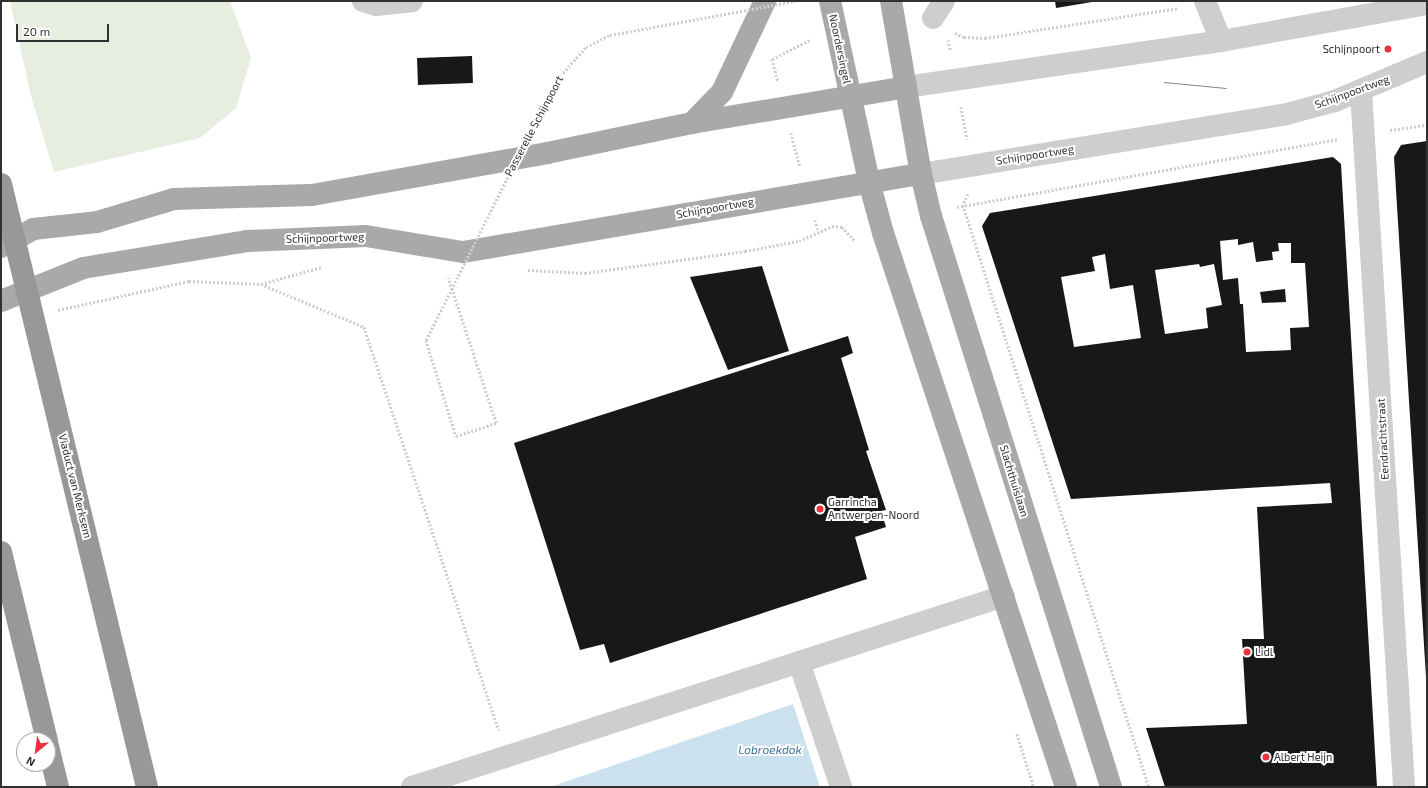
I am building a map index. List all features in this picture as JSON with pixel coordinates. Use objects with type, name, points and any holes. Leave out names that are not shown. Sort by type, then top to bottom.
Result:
[{"type":"highway","name":"Viaduct van Merksem","points":[[1,184],[147,787]]},
{"type":"highway","points":[[1,552],[45,732]]},
{"type":"highway","points":[[54,772],[58,787]]},
{"type":"main road","points":[[692,123],[722,92],[765,1]]},
{"type":"main road","name":"Noordersingel","points":[[830,1],[869,182]]},
{"type":"main road","points":[[1,247],[33,228],[97,222],[174,199],[312,195],[547,153],[692,123],[906,87],[891,1]]},
{"type":"main road","name":"Slachthuislaan","points":[[906,87],[921,174],[931,216],[1111,787]]},
{"type":"main road","name":"Schijnpoortweg","points":[[1,301],[83,268],[247,241],[366,236],[463,252],[807,192],[921,174]]},
{"type":"main road","points":[[869,182],[883,233],[1066,787]]},
{"type":"street","points":[[363,1],[376,5],[412,1]]},
{"type":"street","points":[[1206,2],[1221,41]]},
{"type":"street","points":[[906,87],[1221,41],[1427,4]]},
{"type":"street","name":"Schijnpoortweg","points":[[921,174],[1283,115],[1360,91],[1427,62]]},
{"type":"street","name":"Eendrachtstraat","points":[[1360,91],[1365,134],[1404,787]]},
{"type":"street","points":[[412,787],[1004,596]]},
{"type":"street","points":[[799,662],[840,787]]},
{"type":"path","name":"Passerelle Schijnpoort","points":[[447,273],[496,423],[456,436],[426,340],[555,82],[586,47],[610,35],[796,1]]},
{"type":"path","points":[[952,32],[964,37],[985,38],[1206,2]]},
{"type":"path","points":[[948,36],[974,179],[964,205],[1149,787]]},
{"type":"path","points":[[772,59],[818,230],[832,226],[842,227],[856,241]]},
{"type":"path","points":[[964,205],[1365,134],[1427,125]]},
{"type":"path","points":[[53,310],[189,280],[260,284],[364,326],[501,736]]},
{"type":"shaded area","points":[[10,1],[230,1],[251,58],[236,108],[200,138],[54,172],[31,96]]},
{"type":"water","name":"Lobroekdok","points":[[793,704],[820,787],[550,787]]},
{"type":"building","points":[[1055,1],[1092,1],[1092,2],[1056,8]]},
{"type":"building","points":[[472,56],[473,83],[418,85],[417,58]]},
{"type":"building","points":[[1427,141],[1426,677],[1394,157],[1401,145]]},
{"type":"building","points":[[1333,157],[1341,164],[1377,787],[1165,787],[1146,728],[1247,724],[1242,639],[1264,639],[1257,507],[1332,503],[1330,483],[1071,499],[982,226],[990,213]],"holes":[[[1238,239],[1238,245],[1253,242],[1256,262],[1273,260],[1272,252],[1279,251],[1278,243],[1291,243],[1291,263],[1305,263],[1309,327],[1290,328],[1291,350],[1246,352],[1243,304],[1240,304],[1238,278],[1223,280],[1220,241]],[[1105,254],[1110,289],[1133,285],[1141,338],[1074,347],[1061,277],[1095,271],[1092,257]],[[1199,264],[1200,267],[1214,264],[1222,305],[1206,308],[1208,328],[1165,334],[1155,270]]]},
{"type":"building","points":[[762,266],[789,351],[728,370],[690,277]]},
{"type":"building","points":[[1285,289],[1286,302],[1262,303],[1260,292]]},
{"type":"building","points":[[848,336],[853,353],[841,358],[869,450],[866,451],[886,510],[881,511],[886,527],[855,537],[867,579],[610,663],[604,644],[580,650],[514,443]]},
{"type":"tram line","points":[[1164,82],[1226,88]]},
{"type":"place","name":"Schijnpoort","points":[[1388,49]]},
{"type":"place","name":"Garrincha Antwerpen-Noord","points":[[820,509]]},
{"type":"place","name":"Lidl","points":[[1247,652]]},
{"type":"place","name":"Albert Heijn","points":[[1266,757]]}]
